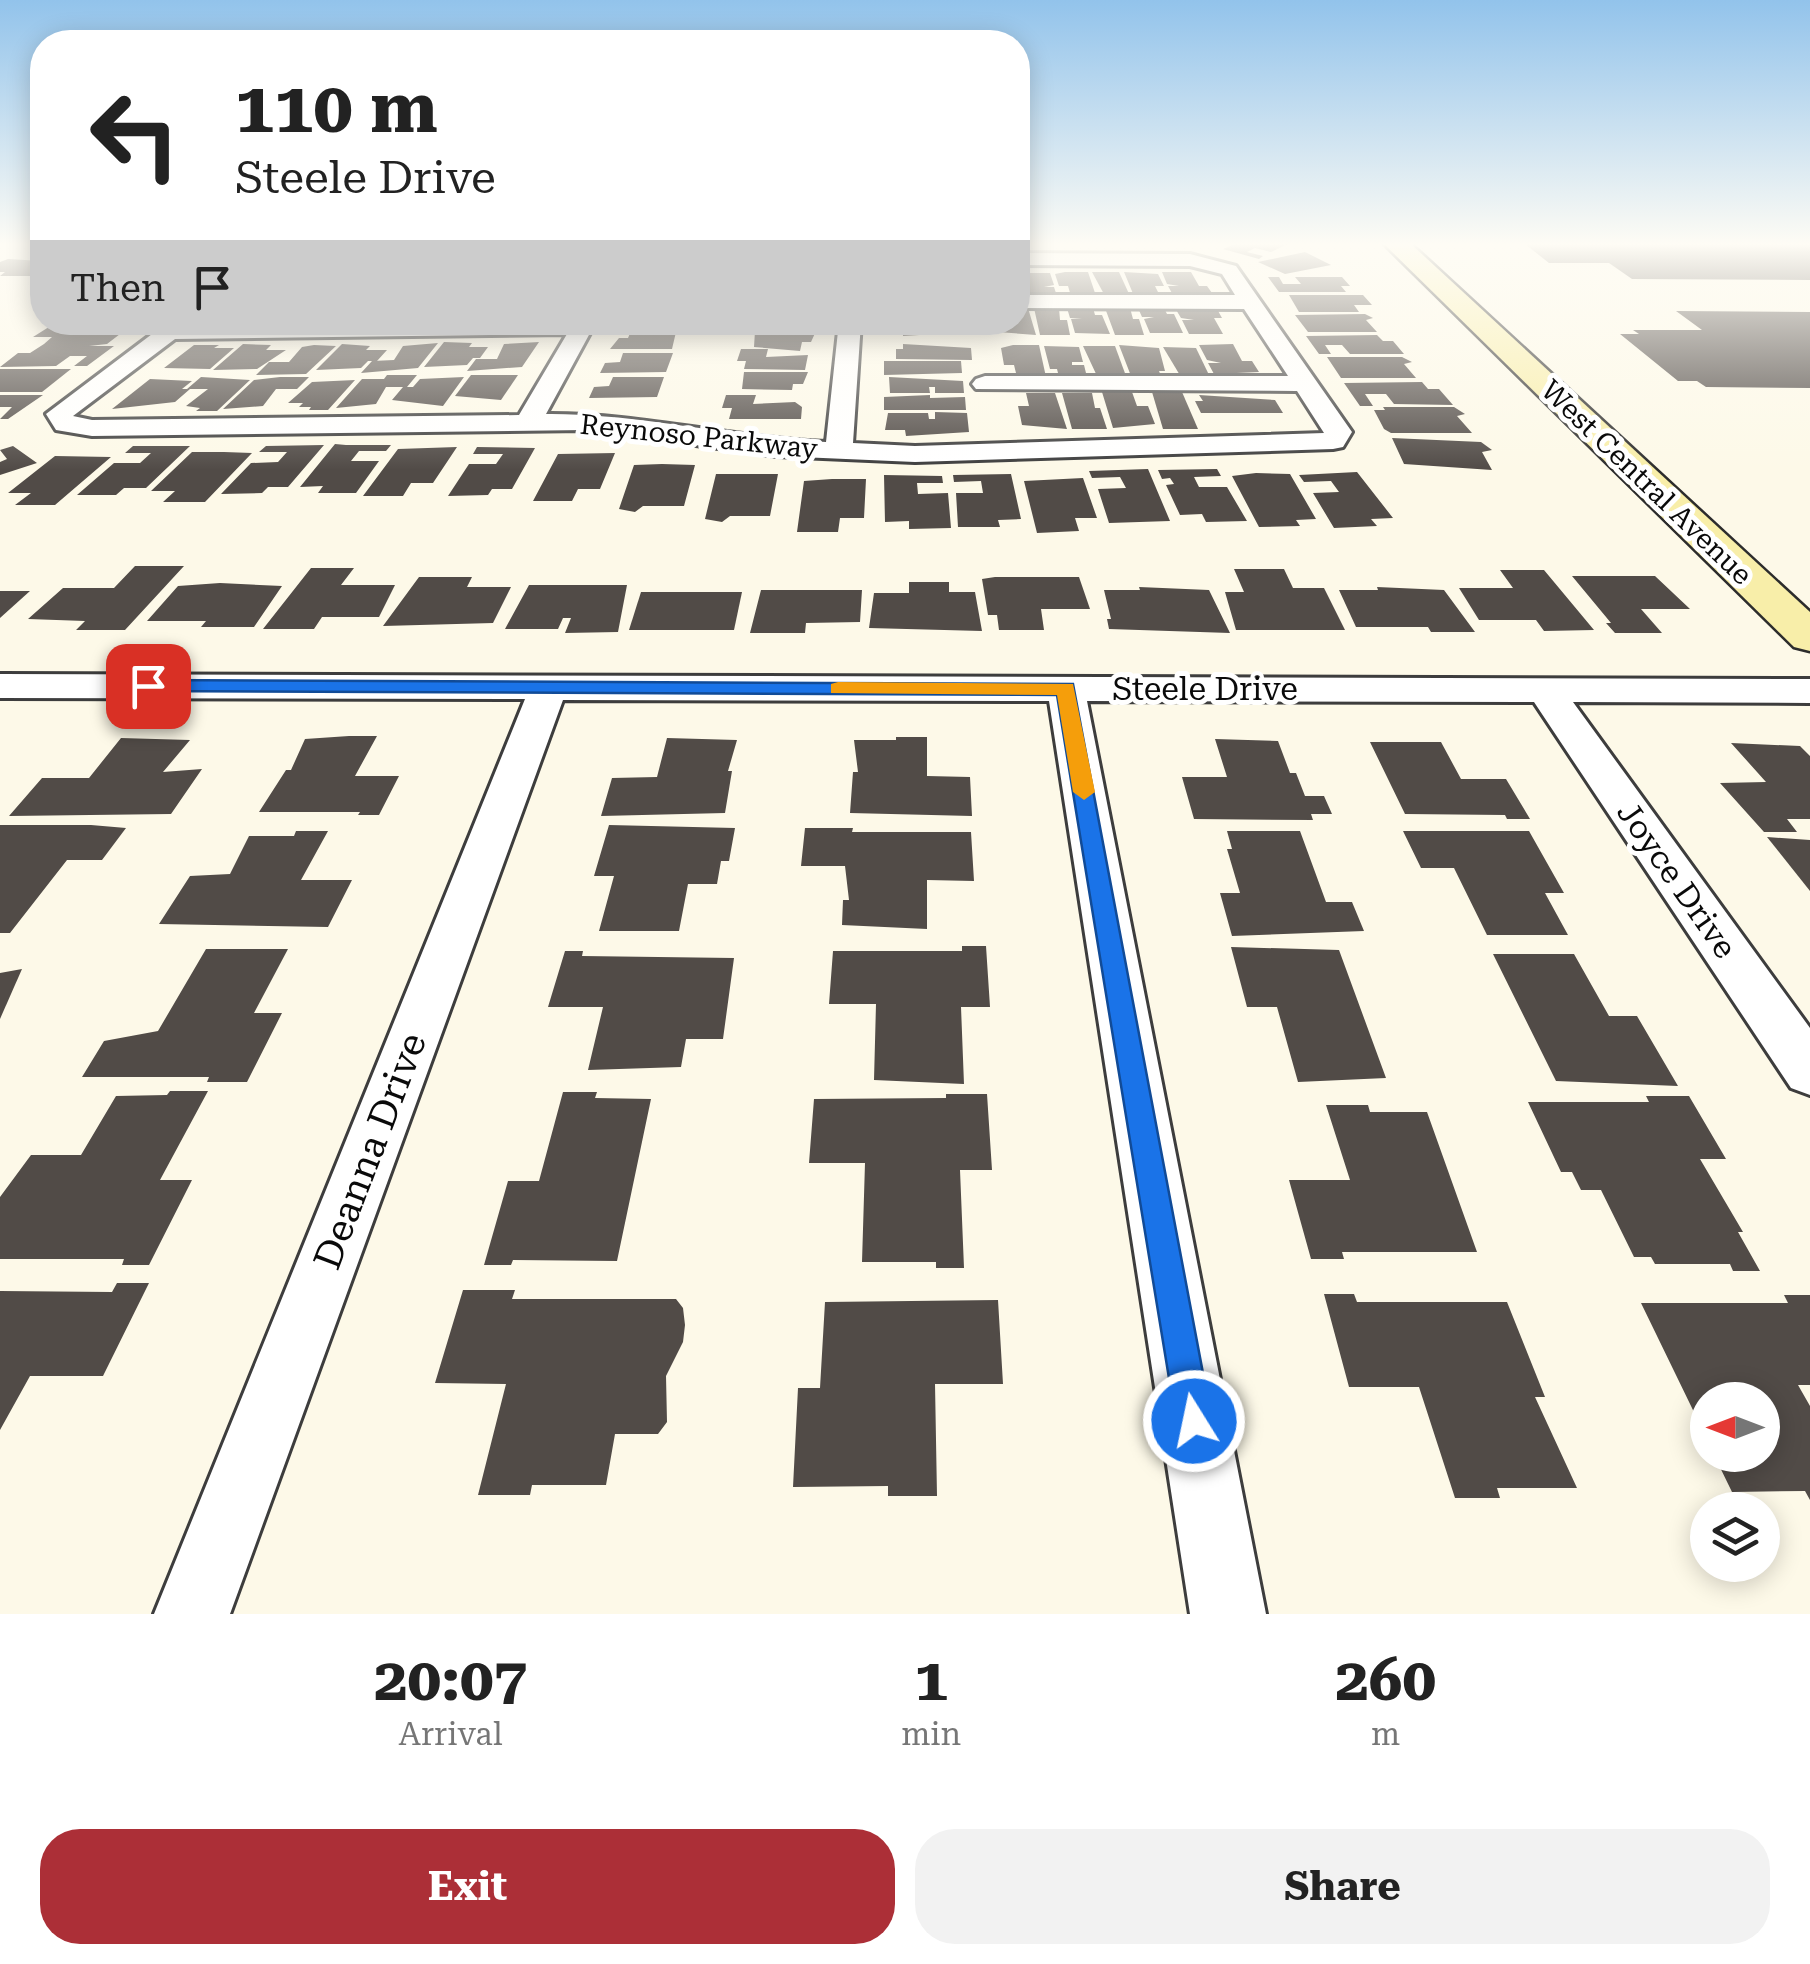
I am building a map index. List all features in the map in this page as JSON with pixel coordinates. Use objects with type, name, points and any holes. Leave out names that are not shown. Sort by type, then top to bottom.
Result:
[{"type":"main road","name":"West Central Avenue","points":[[1477,319],[1810,637]]},
{"type":"street","points":[[1261,319],[1304,384]]},
{"type":"street","name":"Reynoso Parkway","points":[[166,335],[59,414],[64,424],[92,428],[616,425],[778,448],[839,451],[994,452],[1333,441],[1338,432],[1304,384]]},
{"type":"street","points":[[528,423],[578,335]]},
{"type":"street","points":[[839,451],[849,335]]},
{"type":"street","points":[[994,452],[984,375],[1304,384]]},
{"type":"street","points":[[0,715],[14,686]]},
{"type":"street","name":"Steele Drive","points":[[14,686],[1810,690]]},
{"type":"street","name":"Deanna Drive","points":[[192,1614],[548,688]]},
{"type":"street","points":[[1066,689],[1228,1614]]},
{"type":"street","name":"Joyce Drive","points":[[1544,689],[1810,1070]]},
{"type":"building","points":[[1037,319],[1067,320],[1070,335],[1040,335]]},
{"type":"building","points":[[1071,319],[1104,319],[1110,334],[1075,333]]},
{"type":"building","points":[[1109,319],[1139,319],[1144,335],[1115,335]]},
{"type":"building","points":[[1144,319],[1177,319],[1183,333],[1150,333]]},
{"type":"building","points":[[1190,319],[1215,319],[1223,334],[1189,334],[1182,320],[1194,320]]},
{"type":"building","points":[[1298,319],[1368,319],[1377,332],[1308,332]]},
{"type":"building","points":[[1687,319],[1810,319],[1810,388],[1706,387],[1697,381],[1678,381],[1620,334],[1639,334],[1633,330],[1702,330]]},
{"type":"building","points":[[119,335],[107,344],[89,346],[114,346],[87,366],[74,366],[87,356],[70,356],[56,366],[0,367],[18,353],[30,353],[52,337],[33,337]]},
{"type":"building","points":[[675,335],[672,349],[610,349],[619,338]]},
{"type":"building","points":[[755,335],[814,335],[811,342],[802,342],[800,351],[754,347]]},
{"type":"building","points":[[1377,335],[1383,341],[1393,341],[1404,354],[1350,354],[1342,345],[1325,345],[1331,354],[1319,354],[1306,336]]},
{"type":"building","points":[[444,342],[488,347],[480,358],[473,358],[467,365],[424,367]]},
{"type":"building","points":[[539,342],[522,367],[467,371],[476,359],[497,359],[504,344]]},
{"type":"building","points":[[438,343],[418,368],[361,373],[372,361],[394,360],[403,346]]},
{"type":"building","points":[[243,344],[286,350],[257,369],[213,370]]},
{"type":"building","points":[[342,344],[387,350],[377,361],[368,361],[361,368],[316,370]]},
{"type":"building","points":[[903,344],[971,348],[972,360],[896,359],[896,349],[903,349]]},
{"type":"building","points":[[1233,344],[1242,361],[1252,361],[1259,372],[1214,374],[1208,363],[1221,363],[1207,360],[1199,345]]},
{"type":"building","points":[[194,345],[234,348],[210,369],[164,368]]},
{"type":"building","points":[[1039,345],[1046,377],[1017,377],[1014,365],[1004,365],[1001,348]]},
{"type":"building","points":[[1119,345],[1159,348],[1165,371],[1159,371],[1161,376],[1131,376]]},
{"type":"building","points":[[336,346],[306,374],[256,375],[269,362],[289,362],[302,347]]},
{"type":"building","points":[[1044,346],[1079,347],[1083,362],[1072,365],[1084,365],[1087,377],[1059,377],[1057,369],[1050,369]]},
{"type":"building","points":[[1083,346],[1115,346],[1126,376],[1097,376]]},
{"type":"building","points":[[1163,347],[1196,348],[1210,377],[1181,377]]},
{"type":"building","points":[[741,349],[768,349],[766,357],[808,355],[805,370],[744,369],[746,361],[737,361]]},
{"type":"building","points":[[623,353],[673,353],[666,372],[600,373],[605,363],[620,362]]},
{"type":"building","points":[[1327,357],[1402,357],[1412,362],[1404,364],[1416,378],[1341,378]]},
{"type":"building","points":[[884,361],[961,361],[962,373],[884,375]]},
{"type":"building","points":[[0,369],[71,369],[42,392],[0,392]]},
{"type":"building","points":[[744,372],[808,372],[803,384],[793,384],[792,390],[742,389]]},
{"type":"building","points":[[387,375],[417,375],[407,387],[413,387],[420,379],[464,377],[443,406],[392,400],[403,387],[386,387],[376,404],[336,408],[362,379],[384,379]]},
{"type":"building","points":[[471,375],[518,375],[501,400],[455,396]]},
{"type":"building","points":[[201,377],[250,380],[217,411],[196,411],[200,408],[186,406],[208,389],[190,389],[175,402],[112,409],[150,379],[192,381],[182,389],[187,389]]},
{"type":"building","points":[[309,377],[297,389],[276,389],[263,406],[223,409],[254,380]]},
{"type":"building","points":[[613,377],[664,377],[657,397],[589,398],[594,387],[609,386]]},
{"type":"building","points":[[889,377],[963,381],[964,393],[935,393],[935,387],[929,387],[930,393],[890,393]]},
{"type":"building","points":[[355,380],[328,410],[309,410],[311,407],[299,407],[303,403],[288,403],[312,382]]},
{"type":"building","points":[[1422,382],[1428,389],[1439,389],[1453,405],[1394,404],[1386,394],[1365,394],[1373,406],[1360,406],[1344,383]]},
{"type":"building","points":[[1102,392],[1132,392],[1137,406],[1148,406],[1155,424],[1113,428]]},
{"type":"building","points":[[1152,392],[1182,392],[1198,429],[1163,429]]},
{"type":"building","points":[[1026,393],[1055,393],[1067,429],[1022,425],[1018,406],[1029,406]]},
{"type":"building","points":[[1062,393],[1092,393],[1107,429],[1072,429]]},
{"type":"building","points":[[0,395],[43,395],[8,419],[0,419],[12,407],[0,407]]},
{"type":"building","points":[[726,395],[756,395],[753,404],[795,402],[802,407],[801,419],[729,419],[732,408],[722,408]]},
{"type":"building","points":[[1199,395],[1275,400],[1283,413],[1201,413],[1195,401],[1203,401]]},
{"type":"building","points":[[884,397],[965,397],[966,410],[884,410]]},
{"type":"building","points":[[1383,407],[1454,407],[1465,414],[1457,416],[1472,433],[1391,433],[1384,429],[1374,410],[1385,410]]},
{"type":"building","points":[[935,412],[967,413],[969,432],[906,436],[905,430],[885,430],[888,413],[928,413],[929,419],[935,419]]},
{"type":"building","points":[[1392,438],[1481,442],[1492,450],[1482,452],[1492,470],[1404,464]]},
{"type":"building","points":[[335,444],[391,445],[386,451],[359,451],[351,461],[379,461],[356,493],[318,493],[323,486],[300,487]]},
{"type":"building","points":[[324,445],[288,487],[268,487],[262,493],[221,494],[251,463],[278,462],[287,452],[259,452],[266,446]]},
{"type":"building","points":[[13,446],[37,463],[0,475],[0,462],[7,459],[0,450]]},
{"type":"building","points":[[133,446],[190,446],[146,488],[124,488],[116,495],[77,495],[114,463],[140,463],[151,453],[125,453]]},
{"type":"building","points":[[457,447],[433,483],[411,483],[403,496],[363,496],[398,449]]},
{"type":"building","points":[[477,447],[535,448],[512,489],[492,489],[488,495],[448,496],[469,464],[496,464],[503,454],[473,454]]},
{"type":"building","points":[[192,452],[252,453],[205,502],[163,502],[175,491],[151,491]]},
{"type":"building","points":[[615,453],[600,489],[578,489],[572,501],[533,501],[558,454]]},
{"type":"building","points":[[55,456],[111,457],[55,505],[15,505],[31,493],[8,493]]},
{"type":"building","points":[[634,465],[695,465],[684,506],[643,506],[635,512],[619,509]]},
{"type":"building","points":[[1148,469],[1170,521],[1109,523],[1098,489],[1126,488],[1120,477],[1092,478],[1089,471]]},
{"type":"building","points":[[1217,469],[1221,476],[1194,477],[1199,487],[1227,487],[1247,521],[1206,522],[1202,514],[1180,515],[1166,485],[1174,484],[1170,478],[1162,479],[1158,470]]},
{"type":"building","points":[[1357,472],[1393,518],[1371,519],[1377,526],[1334,528],[1313,493],[1339,492],[1331,481],[1304,482],[1299,475]]},
{"type":"building","points":[[716,474],[778,474],[770,516],[730,516],[722,522],[705,519]]},
{"type":"building","points":[[1011,474],[1021,519],[998,520],[1000,527],[958,527],[956,493],[983,493],[981,481],[954,482],[953,475]]},
{"type":"building","points":[[1290,474],[1316,519],[1296,520],[1300,526],[1259,527],[1232,476]]},
{"type":"building","points":[[884,475],[942,476],[943,483],[917,483],[918,494],[948,493],[951,528],[909,529],[909,521],[885,522]]},
{"type":"building","points":[[1083,478],[1097,518],[1075,518],[1079,531],[1037,533],[1024,481]]},
{"type":"building","points":[[866,479],[864,518],[840,518],[838,532],[797,532],[804,481]]},
{"type":"building","points":[[135,566],[184,566],[125,630],[76,630],[85,621],[28,619],[63,588],[114,588]]},
{"type":"building","points":[[311,568],[354,568],[341,585],[395,585],[379,617],[322,617],[314,629],[263,629]]},
{"type":"building","points":[[1234,569],[1284,569],[1293,588],[1324,588],[1345,630],[1236,630],[1225,592],[1244,592]]},
{"type":"building","points":[[1500,570],[1544,570],[1594,630],[1544,631],[1536,620],[1479,620],[1459,588],[1513,588]]},
{"type":"building","points":[[1572,576],[1655,576],[1690,609],[1641,609],[1662,633],[1615,633]]},
{"type":"building","points":[[419,577],[472,577],[467,587],[511,587],[493,623],[383,626]]},
{"type":"building","points":[[1079,577],[1090,609],[1041,609],[1044,630],[999,630],[997,615],[988,615],[982,579]]},
{"type":"building","points":[[909,582],[949,582],[949,592],[975,592],[982,631],[869,628],[874,593],[909,593]]},
{"type":"building","points":[[529,585],[627,585],[618,632],[565,633],[571,618],[563,618],[558,629],[505,629]]},
{"type":"building","points":[[178,586],[282,586],[254,627],[201,627],[206,621],[147,621]]},
{"type":"building","points":[[1139,587],[1209,590],[1230,633],[1109,629],[1107,619],[1111,619],[1104,590],[1140,590]]},
{"type":"building","points":[[1377,587],[1444,590],[1475,632],[1431,632],[1428,627],[1356,627],[1339,590],[1378,590]]},
{"type":"building","points":[[761,590],[862,590],[860,622],[806,623],[805,633],[750,633]]},
{"type":"building","points":[[0,591],[30,591],[0,618]]},
{"type":"building","points":[[641,592],[742,592],[734,630],[629,630]]},
{"type":"building","points":[[377,736],[355,776],[399,776],[379,815],[259,812],[286,770],[291,770],[305,739]]},
{"type":"building","points":[[927,737],[927,776],[970,777],[972,816],[850,813],[853,772],[858,772],[854,740]]},
{"type":"building","points":[[121,738],[190,740],[163,772],[202,769],[171,814],[9,816],[42,778],[89,778]]},
{"type":"building","points":[[667,738],[737,740],[728,771],[732,771],[725,813],[601,816],[612,778],[657,777]]},
{"type":"building","points":[[1215,739],[1278,741],[1290,773],[1296,773],[1305,796],[1324,796],[1332,814],[1311,814],[1313,820],[1194,819],[1182,777],[1227,777]]},
{"type":"building","points":[[1370,742],[1441,742],[1461,779],[1506,779],[1530,819],[1405,814]]},
{"type":"building","points":[[1731,743],[1800,746],[1810,756],[1810,819],[1787,819],[1797,832],[1764,832],[1720,783],[1766,782]]},
{"type":"building","points":[[0,825],[126,828],[102,860],[67,860],[10,933],[0,933]]},
{"type":"building","points":[[609,825],[735,828],[729,861],[721,861],[717,884],[688,884],[679,931],[599,931],[614,876],[594,876]]},
{"type":"building","points":[[805,828],[971,832],[974,881],[927,880],[927,929],[842,925],[843,900],[849,900],[845,866],[801,866]]},
{"type":"building","points":[[296,831],[328,831],[301,880],[352,880],[328,927],[159,924],[190,876],[230,874],[249,836],[294,836]]},
{"type":"building","points":[[1227,831],[1300,831],[1326,902],[1352,902],[1364,931],[1232,936],[1220,893],[1240,893],[1227,849],[1232,849]]},
{"type":"building","points":[[1403,831],[1529,831],[1564,893],[1545,893],[1568,935],[1487,935],[1454,868],[1421,868]]},
{"type":"building","points":[[1767,837],[1810,840],[1810,891]]},
{"type":"building","points":[[962,946],[986,946],[990,1007],[961,1007],[964,1084],[874,1080],[876,1004],[829,1004],[833,951],[962,951]]},
{"type":"building","points":[[1231,947],[1339,950],[1386,1078],[1298,1082],[1277,1007],[1247,1007]]},
{"type":"building","points":[[206,949],[288,949],[254,1013],[282,1013],[247,1082],[207,1082],[209,1077],[82,1077],[104,1041],[158,1031]]},
{"type":"building","points":[[565,951],[583,951],[582,956],[734,958],[723,1039],[686,1039],[681,1067],[588,1070],[603,1007],[548,1007]]},
{"type":"building","points":[[1493,954],[1574,954],[1609,1016],[1637,1016],[1678,1086],[1556,1081]]},
{"type":"building","points":[[22,969],[0,1019],[0,973]]},
{"type":"building","points":[[170,1091],[208,1091],[160,1180],[192,1180],[149,1265],[122,1265],[124,1259],[0,1259],[0,1197],[31,1155],[81,1155],[116,1096],[167,1095]]},
{"type":"building","points":[[563,1092],[597,1092],[595,1098],[651,1099],[617,1261],[513,1260],[511,1265],[484,1265],[508,1181],[539,1181]]},
{"type":"building","points":[[946,1094],[987,1094],[992,1170],[960,1170],[964,1268],[936,1268],[936,1262],[862,1262],[865,1163],[809,1163],[814,1099],[946,1098]]},
{"type":"building","points":[[1646,1096],[1689,1096],[1726,1159],[1700,1159],[1743,1232],[1738,1232],[1760,1271],[1733,1271],[1730,1264],[1655,1264],[1651,1257],[1634,1257],[1601,1190],[1581,1190],[1572,1172],[1561,1172],[1528,1102],[1649,1102]]},
{"type":"building","points":[[1326,1105],[1368,1105],[1370,1112],[1427,1112],[1477,1252],[1342,1252],[1344,1259],[1311,1259],[1289,1180],[1350,1180]]},
{"type":"building","points":[[117,1283],[149,1283],[103,1376],[30,1376],[0,1430],[0,1291],[112,1292]]},
{"type":"building","points":[[463,1290],[515,1290],[512,1299],[676,1299],[683,1308],[685,1325],[683,1342],[666,1376],[667,1422],[658,1434],[615,1434],[606,1485],[532,1485],[530,1495],[478,1495],[506,1384],[435,1383]]},
{"type":"building","points":[[1324,1294],[1354,1294],[1357,1302],[1507,1302],[1545,1397],[1535,1397],[1577,1488],[1497,1488],[1500,1498],[1455,1498],[1419,1387],[1349,1387]]},
{"type":"building","points":[[1784,1295],[1810,1295],[1810,1385],[1798,1385],[1810,1406],[1810,1500],[1805,1491],[1732,1492],[1722,1472],[1780,1472],[1780,1382],[1690,1382],[1690,1404],[1641,1303],[1788,1303]]},
{"type":"building","points":[[998,1300],[1003,1384],[935,1384],[937,1496],[888,1496],[888,1486],[793,1487],[798,1388],[820,1388],[825,1302]]},
{"type":"slow traffic","points":[[838,688],[1066,689],[1084,792]]},
{"type":"route","points":[[148,686],[1066,689],[1194,1421]]}]
